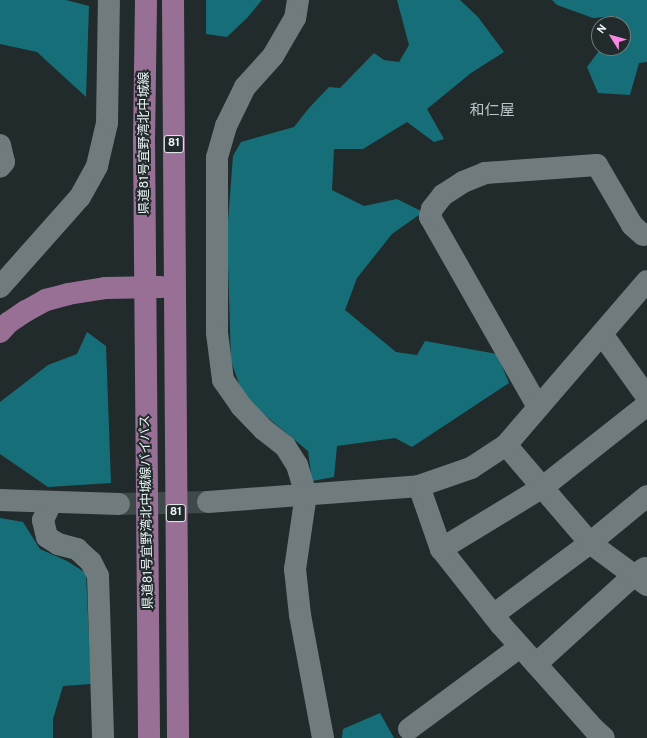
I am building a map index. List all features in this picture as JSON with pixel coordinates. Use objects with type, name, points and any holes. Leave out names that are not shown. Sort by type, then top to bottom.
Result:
[{"type":"main road","name":"県道81号宜野湾北中城線","points":[[146,0],[144,138],[146,287]]},
{"type":"main road","name":"81","points":[[173,0],[174,287]]},
{"type":"main road","name":"県道81号宜野湾北中城線バイパス","points":[[146,287],[149,738]]},
{"type":"main road","points":[[0,332],[8,323],[26,311],[46,300],[68,294],[105,288],[174,287]]},
{"type":"main road","name":"県道81号宜野湾北中城線バイパス","points":[[174,287],[178,738]]},
{"type":"street","points":[[0,287],[80,197],[97,166],[107,123],[109,0]]},
{"type":"street","points":[[298,0],[295,18],[273,56],[245,87],[226,126],[217,158],[217,333],[223,380],[241,406],[262,429],[285,446],[297,465],[306,494],[295,569],[300,615],[323,738]]},
{"type":"street","points":[[0,145],[4,162],[0,167]]},
{"type":"street","points":[[538,407],[430,217],[432,208],[443,195],[463,182],[485,173],[597,165],[632,225],[646,235]]},
{"type":"street","points":[[208,502],[420,486],[471,468],[506,445],[647,281]]},
{"type":"street","points":[[602,334],[647,397]]},
{"type":"street","points":[[441,549],[543,487],[647,405]]},
{"type":"street","points":[[506,445],[590,543],[643,576],[536,664]]},
{"type":"street","points":[[420,486],[441,549],[492,615],[536,664],[594,735]]},
{"type":"street","points":[[492,615],[590,543],[647,496]]},
{"type":"street","points":[[0,500],[51,503],[119,504]]},
{"type":"street","points":[[51,503],[43,520],[47,537],[58,544],[77,550],[91,562],[98,576],[103,738]]},
{"type":"street","points":[[409,730],[520,647]]},
{"type":"shaded area","points":[[0,0],[66,0],[89,6],[86,97],[37,52],[0,44]]},
{"type":"shaded area","points":[[206,0],[262,0],[247,18],[227,37],[206,34]]},
{"type":"shaded area","points":[[397,0],[460,0],[478,17],[504,52],[471,73],[427,109],[444,139],[434,142],[407,122],[363,149],[334,149],[332,190],[364,206],[397,199],[423,212],[392,234],[357,278],[345,310],[396,352],[417,355],[425,341],[497,354],[509,383],[412,447],[395,438],[337,446],[334,477],[312,481],[308,451],[244,398],[231,361],[227,233],[233,156],[241,142],[294,127],[309,108],[329,87],[340,88],[374,53],[384,60],[399,62],[409,45]]},
{"type":"shaded area","points":[[552,0],[647,0],[647,62],[639,63],[630,95],[598,93],[587,67],[595,56],[631,56],[631,16],[591,16],[591,17],[557,5]]},
{"type":"shaded area","points":[[87,332],[106,346],[111,483],[48,487],[0,454],[0,402],[48,365],[77,354]]},
{"type":"shaded area","points":[[0,518],[23,522],[40,549],[67,561],[86,573],[91,684],[63,686],[53,719],[53,738],[0,738]]},
{"type":"shaded area","points":[[380,713],[394,738],[342,738],[343,729]]},
{"type":"tunnel","points":[[119,504],[208,502]]},
{"type":"district","name":"和仁屋","points":[[492,112]]}]
